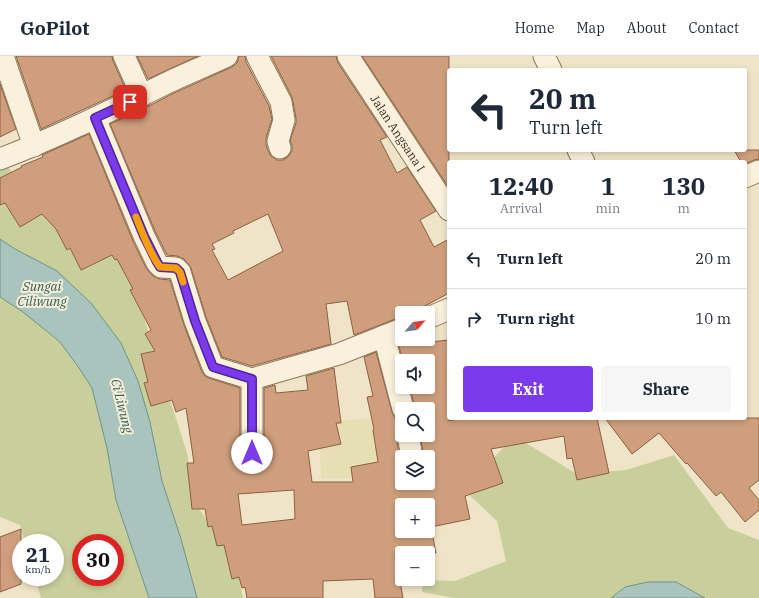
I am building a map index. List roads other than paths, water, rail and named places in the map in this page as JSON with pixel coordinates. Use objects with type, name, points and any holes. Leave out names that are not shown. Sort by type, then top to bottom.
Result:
[{"type":"street","points":[[3,56],[30,147]]},
{"type":"street","points":[[124,56],[142,96]]},
{"type":"street","points":[[0,159],[95,118],[227,56]]},
{"type":"street","points":[[257,56],[281,102],[284,120],[278,141],[280,148]]},
{"type":"street","name":"Jalan Angsana I","points":[[348,56],[447,207]]},
{"type":"street","points":[[544,56],[550,68]]},
{"type":"street","points":[[95,118],[144,236],[157,262],[160,267],[176,268],[180,272],[195,321],[213,367],[252,379],[338,354],[393,333],[402,402]]},
{"type":"street","points":[[747,176],[759,171]]},
{"type":"street","points":[[435,315],[447,311]]},
{"type":"street","points":[[252,379],[252,453]]},
{"type":"water","name":"Sungai Ciliwung","points":[[0,239],[15,249],[57,271],[91,303],[121,343],[138,381],[150,422],[162,481],[181,539],[197,598],[149,598],[116,500],[107,448],[92,388],[60,342],[23,312],[0,297]]},
{"type":"water","points":[[648,582],[676,582],[705,598],[611,598],[625,587]]},
{"type":"water label","name":"Ci Liwung","points":[[122,406]]}]
